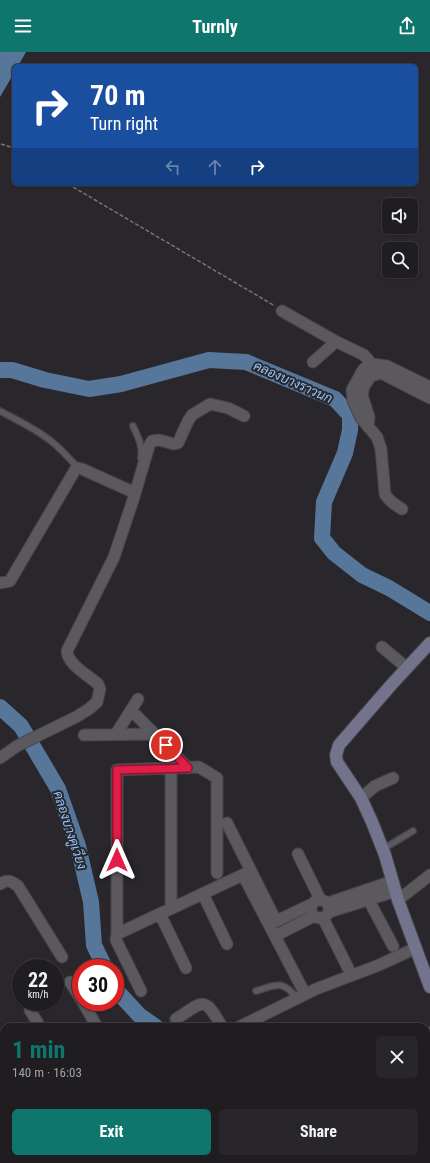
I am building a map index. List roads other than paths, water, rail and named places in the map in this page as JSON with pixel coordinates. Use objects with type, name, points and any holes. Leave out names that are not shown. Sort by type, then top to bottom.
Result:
[{"type":"street","points":[[282,311],[364,355],[372,364]]},
{"type":"street","points":[[313,362],[330,347],[335,340]]},
{"type":"street","points":[[402,509],[392,503],[385,494],[381,449],[377,437],[361,418],[352,400],[352,390],[363,370],[372,364],[387,366],[430,387]]},
{"type":"street","points":[[368,427],[369,417],[362,395],[364,386],[371,376],[381,373],[430,398]]},
{"type":"street","points":[[0,758],[17,746],[76,717],[97,702],[100,690],[98,684],[71,662],[67,656],[67,651],[114,557],[149,446],[152,441],[159,440],[174,444],[178,443],[192,415],[210,404],[228,408],[244,416]]},
{"type":"street","points":[[0,583],[10,581],[75,470],[78,468],[133,492],[134,497]]},
{"type":"street","points":[[430,643],[339,745],[336,755],[337,762],[361,798],[383,849],[430,987]]},
{"type":"street","points":[[382,647],[407,668]]},
{"type":"street","points":[[116,734],[138,699]]},
{"type":"street","points":[[131,710],[188,768]]},
{"type":"street","points":[[84,735],[154,734]]},
{"type":"street","points":[[171,768],[171,909]]},
{"type":"street","points":[[141,990],[116,940],[117,770],[199,768],[217,778],[217,873]]},
{"type":"street","points":[[361,798],[375,786],[393,778]]},
{"type":"street","points":[[227,823],[247,873],[273,923],[275,936],[300,993]]},
{"type":"street","points":[[298,854],[348,968]]},
{"type":"street","points":[[117,934],[247,873]]},
{"type":"street","points":[[273,923],[366,895],[396,890],[430,875]]},
{"type":"street","points":[[0,884],[5,881],[10,881],[18,886],[62,957]]},
{"type":"street","points":[[203,894],[227,944]]},
{"type":"street","points":[[366,895],[393,946]]},
{"type":"street","points":[[275,936],[321,908]]},
{"type":"street","points":[[160,914],[186,968]]},
{"type":"street","points":[[246,1023],[300,993],[316,989],[380,965],[416,948]]},
{"type":"street","points":[[176,1019],[196,1006],[206,1004],[220,1023]]},
{"type":"street","points":[[31,1011],[38,1023]]},
{"type":"street","points":[[88,1011],[95,1023]]},
{"type":"lane","points":[[0,411],[51,441],[78,468]]},
{"type":"lane","points":[[133,426],[141,444],[142,453],[139,467],[140,476]]},
{"type":"lane","points":[[383,849],[414,831]]},
{"type":"lane","points":[[256,991],[278,984],[284,985],[300,993]]},
{"type":"water","points":[[0,52],[26,52],[19,64],[12,64],[12,76],[0,97]]},
{"type":"waterway","name":"คลองบางราวนก","points":[[0,370],[12,370],[45,380],[89,389],[121,384],[209,360],[246,362],[335,399],[350,415],[350,430],[345,453],[324,502],[322,538],[334,553],[362,575],[389,588],[430,613]]},
{"type":"waterway","name":"คลองบางคูเวียง","points":[[0,707],[21,726],[58,789],[78,846],[91,902],[94,945],[101,959]]},
{"type":"waterway","name":"คลองบางคูเวียง","points":[[124,999],[139,1015],[150,1023]]}]
